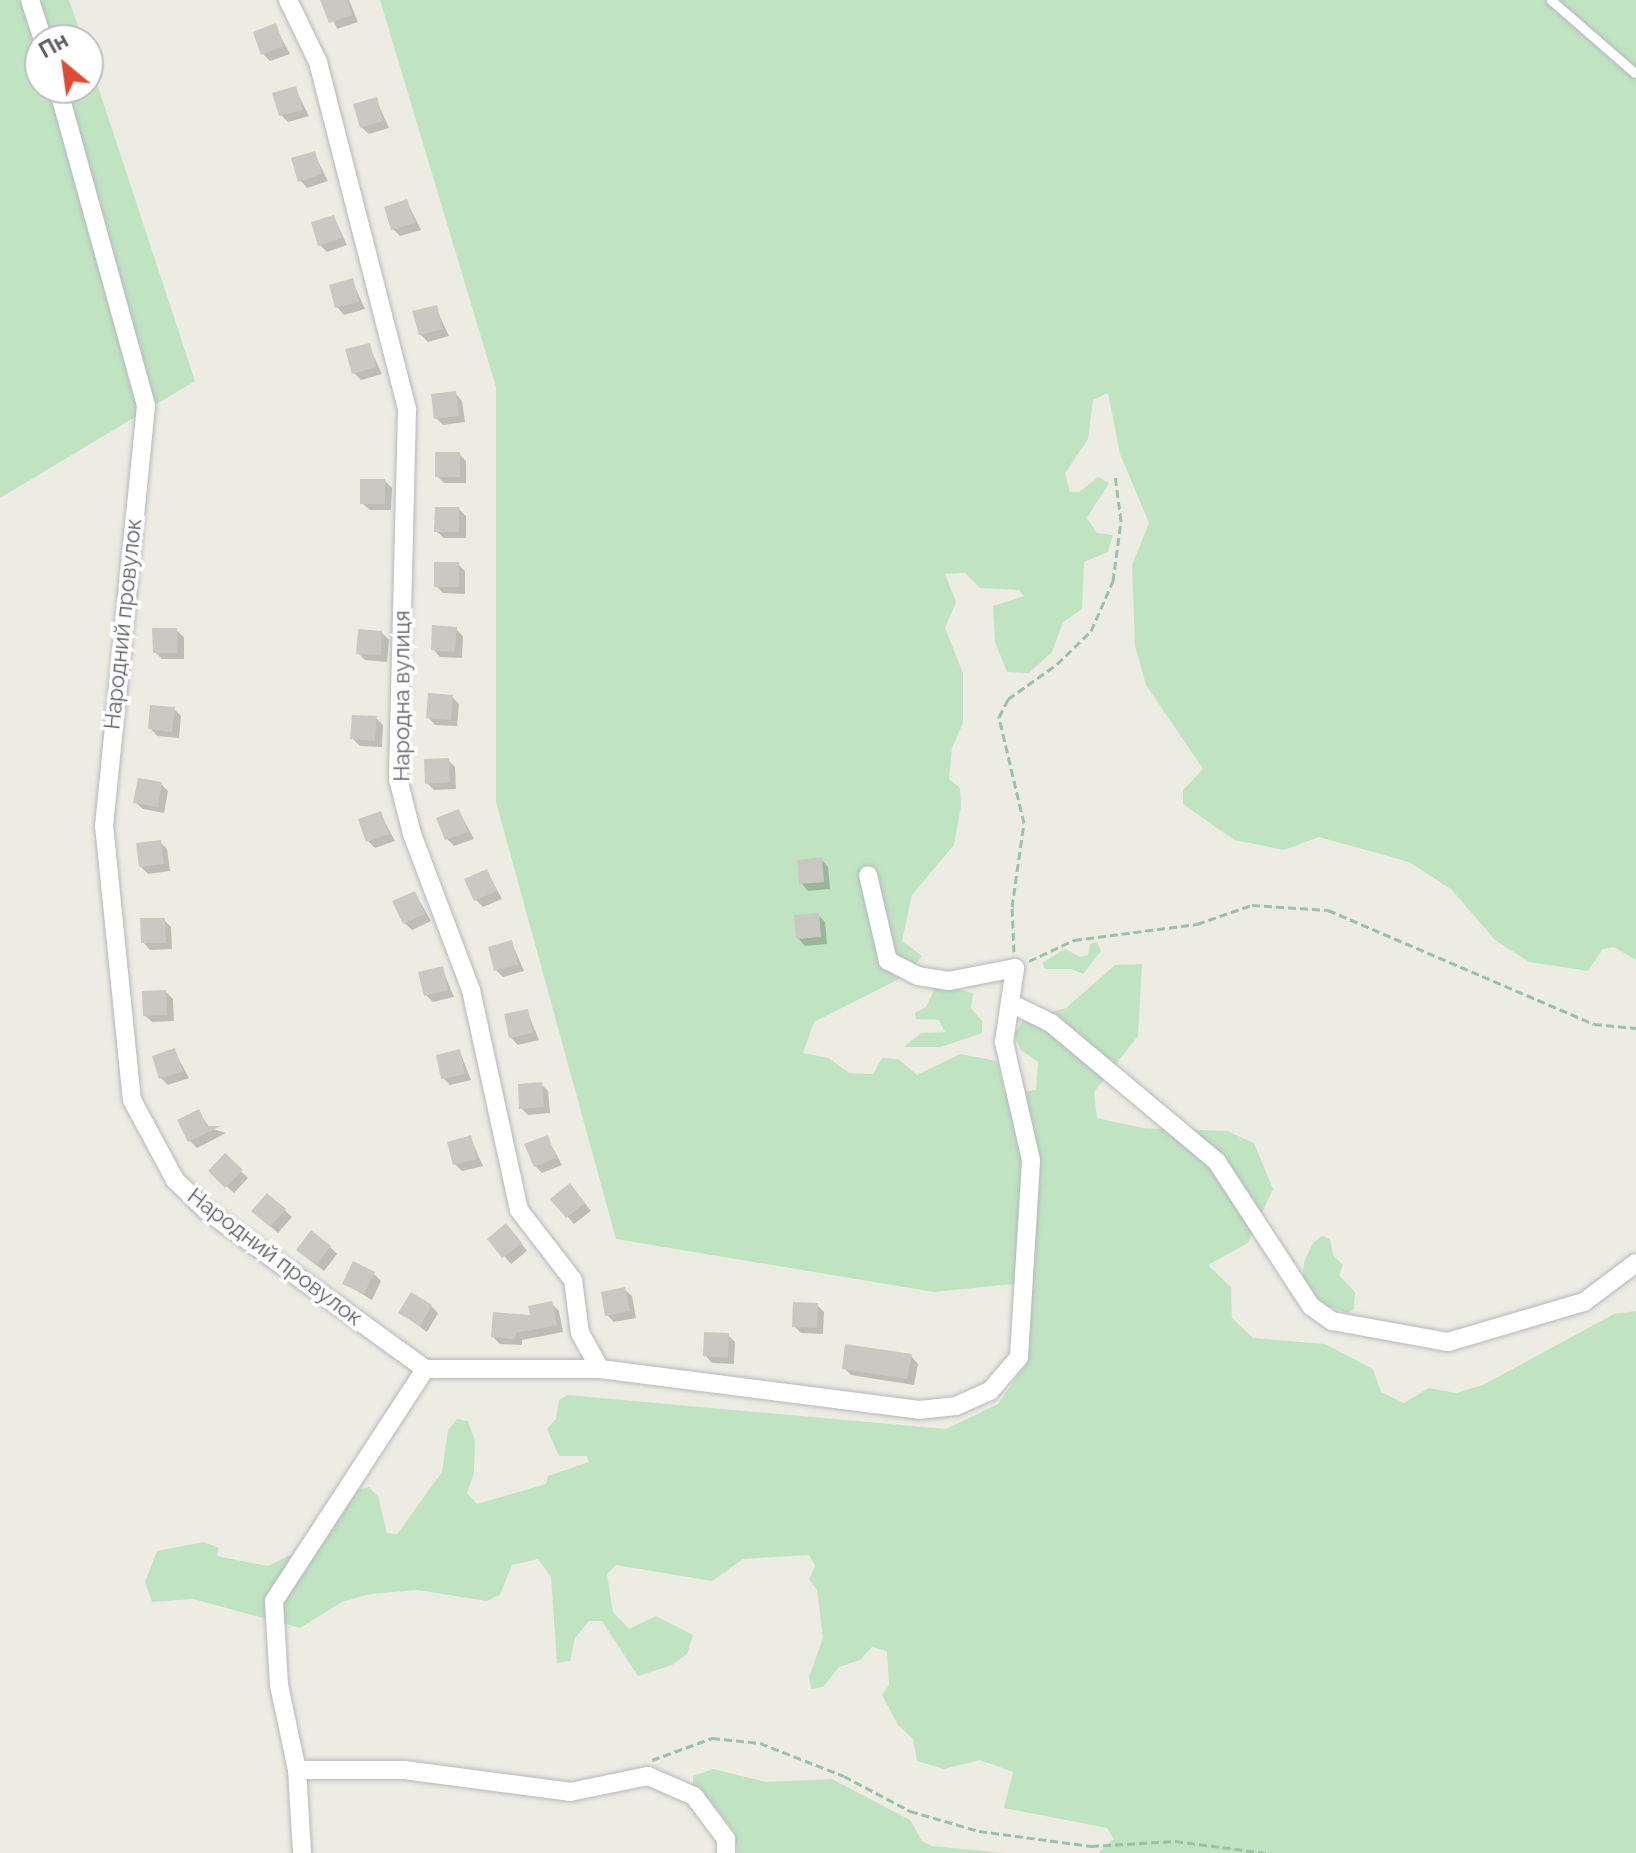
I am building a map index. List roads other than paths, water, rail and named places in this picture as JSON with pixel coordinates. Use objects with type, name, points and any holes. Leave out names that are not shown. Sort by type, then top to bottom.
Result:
[{"type":"street","points":[[30,0],[38,24]]},
{"type":"street","name":"Народна вулиця","points":[[288,0],[318,62],[407,409],[398,779],[412,834],[471,990],[519,1210],[573,1280],[580,1333],[600,1369]]},
{"type":"street","name":"Народний провулок","points":[[62,104],[146,406],[104,825],[132,1100],[175,1180],[207,1211],[425,1369]]},
{"type":"street","points":[[302,1853],[297,1770],[279,1685],[274,1601],[425,1369],[600,1369],[919,1410],[956,1406],[990,1391],[1019,1357],[1031,1160],[1004,1042],[1015,968],[949,981],[918,976],[888,961],[868,875]]},
{"type":"street","points":[[1010,1003],[1051,1023],[1217,1162],[1311,1306],[1332,1321],[1448,1342],[1584,1302],[1636,1263]]},
{"type":"street","points":[[297,1770],[404,1770],[570,1792],[648,1776],[694,1796],[726,1839],[726,1853]]},
{"type":"lane","points":[[1551,0],[1635,73]]}]
